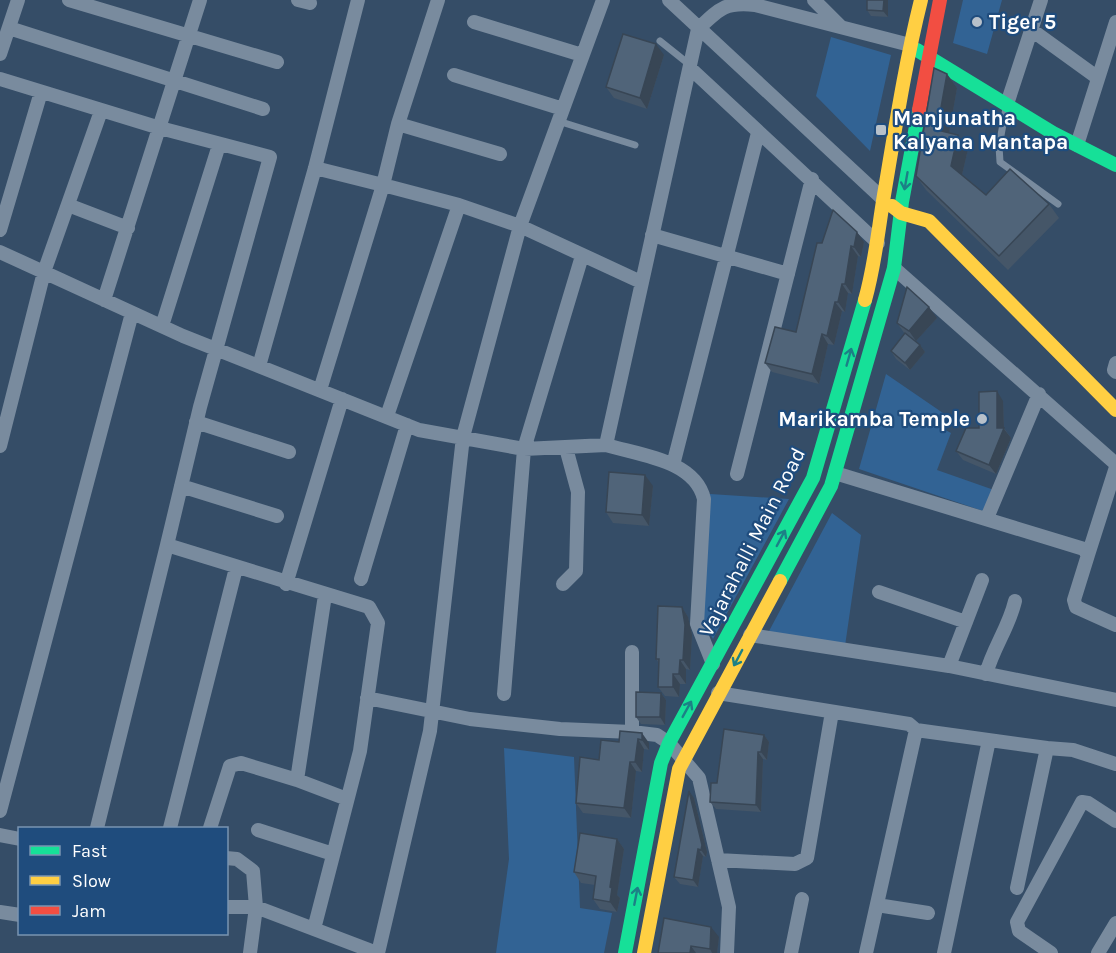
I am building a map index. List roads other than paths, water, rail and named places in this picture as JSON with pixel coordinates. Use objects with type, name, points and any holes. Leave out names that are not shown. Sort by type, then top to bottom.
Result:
[{"type":"main road","name":"Vajarahalli Main Road","points":[[625,953],[660,763],[813,478],[872,275],[910,45],[921,0]]},
{"type":"main road","name":"Vajarahalli Main Road","points":[[644,953],[683,760],[835,473],[894,268],[901,213],[939,0]]},
{"type":"main road","points":[[910,45],[1077,145],[1116,165]]},
{"type":"main road","points":[[883,199],[901,213],[929,221],[1116,410]]},
{"type":"street","points":[[0,54],[18,0]]},
{"type":"street","points":[[69,0],[277,62]]},
{"type":"street","points":[[104,300],[201,0]]},
{"type":"street","points":[[259,366],[315,168],[358,0]]},
{"type":"street","points":[[320,390],[383,185],[398,124],[438,0]]},
{"type":"street","points":[[228,907],[256,907],[377,953],[432,713],[463,437],[520,226],[603,0]]},
{"type":"street","points":[[669,0],[883,199]]},
{"type":"street","points":[[814,0],[842,27]]},
{"type":"street","points":[[1007,104],[1033,31],[1041,0]]},
{"type":"street","points":[[606,445],[698,29],[718,10],[731,2],[755,5],[910,45]]},
{"type":"street","points":[[474,22],[582,55]]},
{"type":"street","points":[[1077,145],[1116,22]]},
{"type":"street","points":[[9,28],[174,83],[263,109]]},
{"type":"street","points":[[1033,31],[1098,78]]},
{"type":"street","points":[[690,66],[759,134],[812,179],[878,243]]},
{"type":"street","points":[[454,75],[560,115]]},
{"type":"street","points":[[0,79],[219,145],[269,155],[271,160],[196,422],[97,827]]},
{"type":"street","points":[[0,230],[4,201],[41,92]]},
{"type":"street","points":[[0,446],[44,272],[101,111]]},
{"type":"street","points":[[398,124],[500,154]]},
{"type":"street","points":[[673,465],[759,134]]},
{"type":"street","points":[[162,326],[219,145]]},
{"type":"street","points":[[315,168],[459,206],[520,226],[641,282]]},
{"type":"street","points":[[737,474],[812,179]]},
{"type":"street","points":[[68,205],[128,228]]},
{"type":"street","points":[[387,416],[459,206]]},
{"type":"street","points":[[652,235],[788,274]]},
{"type":"street","points":[[0,252],[162,326],[419,430],[524,449],[606,445],[673,465],[697,480],[704,499],[697,624],[712,664]]},
{"type":"street","points":[[504,694],[524,449],[582,256]]},
{"type":"street","points":[[894,268],[1039,394],[1116,465],[1074,600],[1076,606],[1116,625]]},
{"type":"street","points":[[0,811],[132,313]]},
{"type":"street","points":[[1116,363],[1114,370],[1116,372]]},
{"type":"street","points":[[987,518],[1039,394]]},
{"type":"street","points":[[286,584],[342,399]]},
{"type":"street","points":[[196,422],[289,452]]},
{"type":"street","points":[[361,579],[407,425]]},
{"type":"street","points":[[563,584],[576,571],[579,517],[578,492],[566,448]]},
{"type":"street","points":[[835,473],[1084,549],[1088,555]]},
{"type":"street","points":[[181,486],[277,516]]},
{"type":"street","points":[[166,545],[286,584],[369,607],[378,622],[360,751],[314,929]]},
{"type":"street","points":[[170,827],[236,568]]},
{"type":"street","points":[[949,666],[982,580]]},
{"type":"street","points":[[879,592],[966,622]]},
{"type":"street","points":[[297,780],[325,595]]},
{"type":"street","points":[[986,674],[994,649],[1011,620],[1015,602]]},
{"type":"street","points":[[750,635],[949,666],[1116,700]]},
{"type":"street","points":[[632,652],[632,732]]},
{"type":"street","points":[[718,693],[909,724],[916,730],[1073,750],[1116,764]]},
{"type":"street","points":[[367,698],[432,713],[561,729],[657,735],[669,743],[699,777],[729,907],[727,953]]},
{"type":"street","points":[[718,860],[795,864],[807,858],[832,712]]},
{"type":"street","points":[[866,953],[916,730]]},
{"type":"street","points":[[944,953],[989,740]]},
{"type":"street","points":[[1017,888],[1047,748]]},
{"type":"street","points":[[210,827],[230,766],[241,763],[297,780],[347,799]]},
{"type":"street","points":[[1052,953],[1019,931],[1017,922],[1082,802],[1088,803],[1115,819]]},
{"type":"street","points":[[258,831],[333,854]]},
{"type":"street","points":[[0,835],[18,839]]},
{"type":"street","points":[[228,858],[237,859],[253,871],[256,907],[250,953]]},
{"type":"street","points":[[791,953],[802,899]]},
{"type":"street","points":[[877,905],[928,913]]},
{"type":"street","points":[[0,912],[18,915]]},
{"type":"street","points":[[1098,953],[1116,923]]},
{"type":"lane","points":[[660,41],[690,66]]},
{"type":"lane","points":[[1007,104],[999,146],[1000,162],[1058,204]]},
{"type":"lane","points":[[560,115],[635,145]]},
{"type":"place","name":"Tiger 5","points":[[977,22]]},
{"type":"place","name":"Manjunatha Kalyana Mantapa","points":[[881,130]]},
{"type":"place","name":"Marikamba Temple","points":[[982,419]]}]
